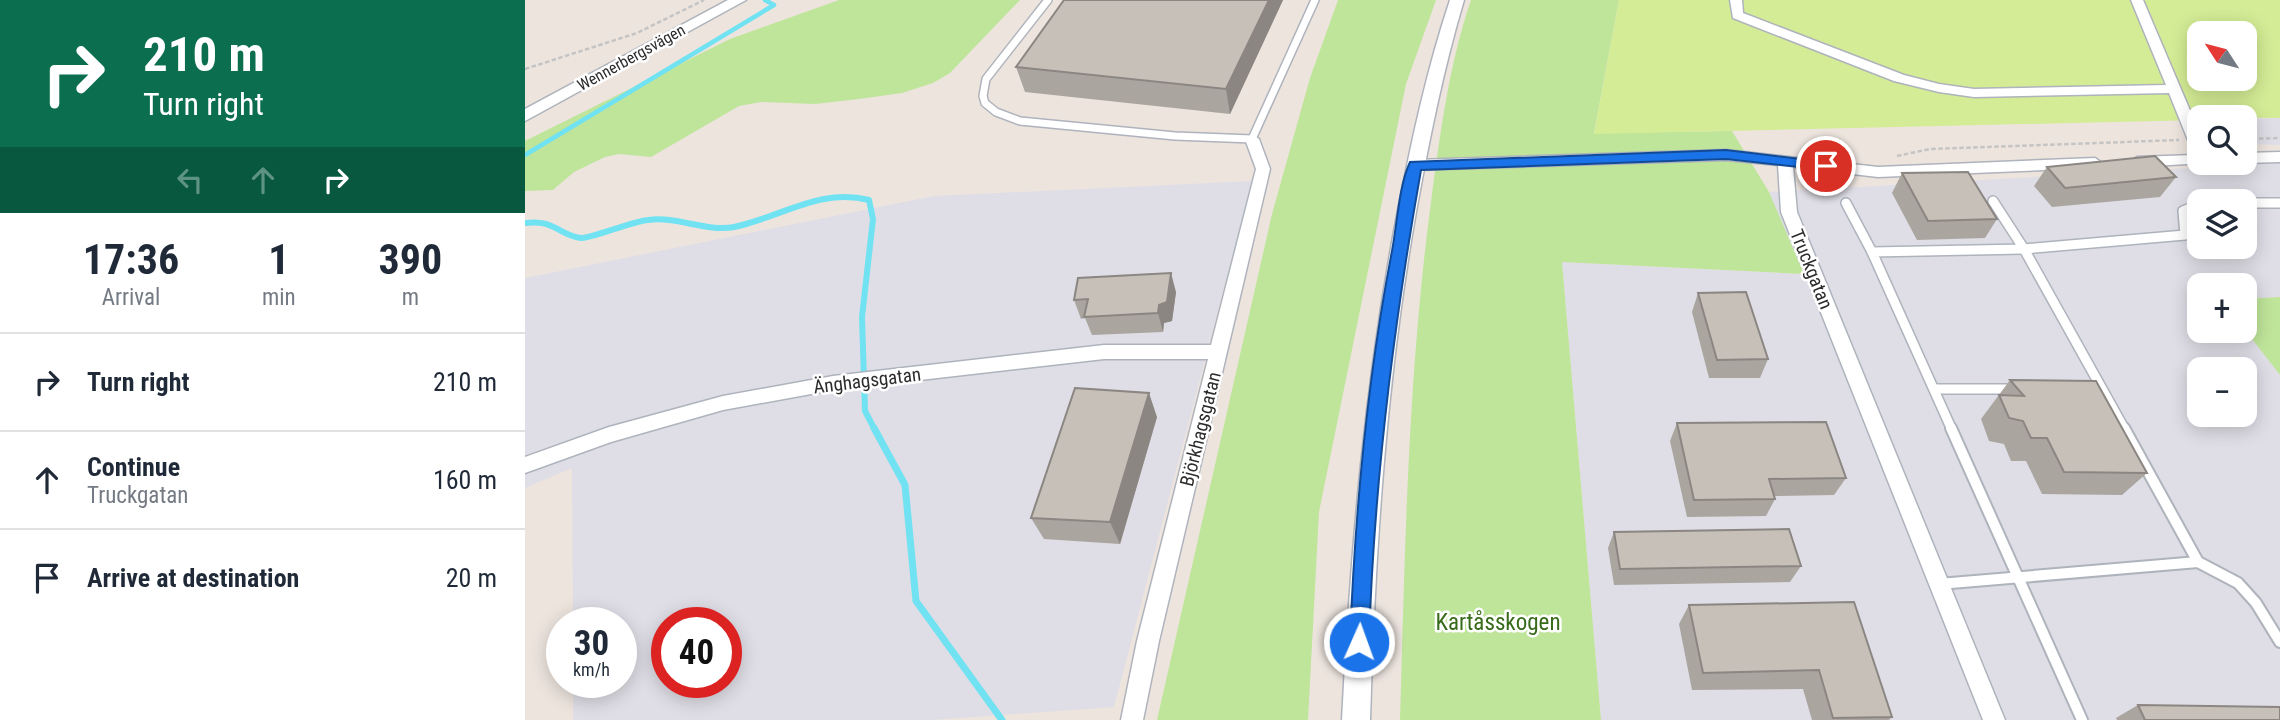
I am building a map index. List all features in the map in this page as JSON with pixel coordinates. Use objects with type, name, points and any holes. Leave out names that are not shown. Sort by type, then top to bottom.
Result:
[{"type":"street","name":"Wennerbergsvägen","points":[[525,116],[739,0]]},
{"type":"street","points":[[1356,720],[1362,565],[1373,429],[1390,301],[1415,166],[1447,29],[1457,0]]},
{"type":"street","points":[[1737,0],[1737,15],[1899,78],[1939,88],[1974,93],[2173,89]]},
{"type":"street","points":[[2137,0],[2187,122]]},
{"type":"street","name":"Björkhagsgatan","points":[[1132,720],[1148,641],[1263,169],[1252,139]]},
{"type":"street","points":[[1415,166],[1726,155],[1878,172],[2187,160]]},
{"type":"street","points":[[2257,158],[2280,157]]},
{"type":"street","name":"Truckgatan","points":[[1785,161],[1789,212],[1994,720]]},
{"type":"street","name":"Änghagsgatan","points":[[525,465],[609,435],[723,403],[833,383],[1104,352],[1219,352]]},
{"type":"lane","points":[[1048,0],[986,79],[981,90],[983,102],[998,114],[1020,121],[1162,135],[1252,139],[1315,0]]},
{"type":"lane","points":[[1993,201],[2024,249],[2198,562]]},
{"type":"lane","points":[[1846,203],[1872,252],[2083,720]]},
{"type":"lane","points":[[2257,203],[2280,204]]},
{"type":"lane","points":[[1872,252],[2024,249],[2185,235],[2183,211],[2187,209]]},
{"type":"lane","points":[[1934,389],[2018,389]]},
{"type":"lane","points":[[2088,389],[2102,389]]},
{"type":"lane","points":[[1939,584],[2198,562],[2220,569],[2235,579],[2251,595],[2280,642]]},
{"type":"path","points":[[525,69],[637,33],[704,0]]},
{"type":"path","points":[[2257,139],[2280,138]]},
{"type":"path","points":[[1930,149],[2187,146]]},
{"type":"shaded area","points":[[2280,118],[2280,145],[2257,144],[2257,119]]},
{"type":"shaded area","points":[[2280,163],[2280,297],[2257,298],[2257,273],[2187,273],[2187,343],[2255,343],[2280,375],[2280,720],[1601,720],[1562,262],[1803,274],[1769,192],[2187,168],[2187,175],[2257,175],[2257,164]]},
{"type":"shaded area","points":[[1252,181],[1114,707],[932,720],[573,720],[573,698],[637,698],[637,607],[573,607],[572,468],[525,488],[525,278],[934,196]]},
{"type":"green space","points":[[839,0],[1020,0],[950,73],[933,83],[902,93],[859,99],[815,104],[761,102],[739,106],[651,157],[619,154],[605,157],[574,172],[553,190],[525,191],[525,141],[730,39]]},
{"type":"green space","points":[[1338,0],[1436,0],[1406,84],[1319,512],[1308,720],[1157,720],[1272,214],[1310,78]]},
{"type":"green space","name":"Kartåsskogen","points":[[1471,0],[1619,0],[1594,133],[1732,131],[1769,192],[1804,274],[1562,262],[1601,720],[1400,720],[1412,396],[1423,267],[1446,100]]},
{"type":"green space","points":[[1619,0],[2280,0],[2280,118],[2257,118],[2257,105],[2187,105],[2187,120],[1594,134]]},
{"type":"green space","points":[[2280,297],[2280,375],[2255,343],[2257,298]]},
{"type":"building","points":[[1064,0],[1269,0],[1226,89],[1016,67]]},
{"type":"building","points":[[2155,156],[2176,177],[2065,188],[2047,167]]},
{"type":"building","points":[[1968,172],[1997,219],[1928,221],[1902,173]]},
{"type":"building","points":[[1171,273],[1167,302],[1159,305],[1158,313],[1084,317],[1088,299],[1074,300],[1078,278]]},
{"type":"building","points":[[1746,292],[1768,359],[1717,360],[1698,293]]},
{"type":"building","points":[[2010,380],[2096,381],[2147,473],[2064,472],[2047,438],[2031,438],[2023,421],[2009,418],[1999,395],[2024,396]]},
{"type":"building","points":[[1075,388],[1149,393],[1110,522],[1031,518]]},
{"type":"building","points":[[1826,422],[1846,478],[1769,479],[1775,499],[1694,500],[1677,423]]},
{"type":"building","points":[[1789,529],[1801,566],[1620,569],[1614,532]]},
{"type":"building","points":[[1854,602],[1892,717],[1833,718],[1819,670],[1703,673],[1689,605]]},
{"type":"building","points":[[2138,705],[2280,707],[2280,720],[2145,720]]},
{"type":"waterway","points":[[525,155],[774,5],[765,0]]},
{"type":"waterway","points":[[525,223],[543,223],[581,238],[632,223],[659,219],[713,227],[734,227],[817,200],[834,197],[869,200],[873,219],[862,317],[865,411],[875,430]]},
{"type":"waterway","points":[[874,428],[905,485],[916,601],[1002,720]]},
{"type":"route","points":[[1359,642],[1373,429],[1390,301],[1415,166],[1551,159],[1726,155],[1826,166]]}]
